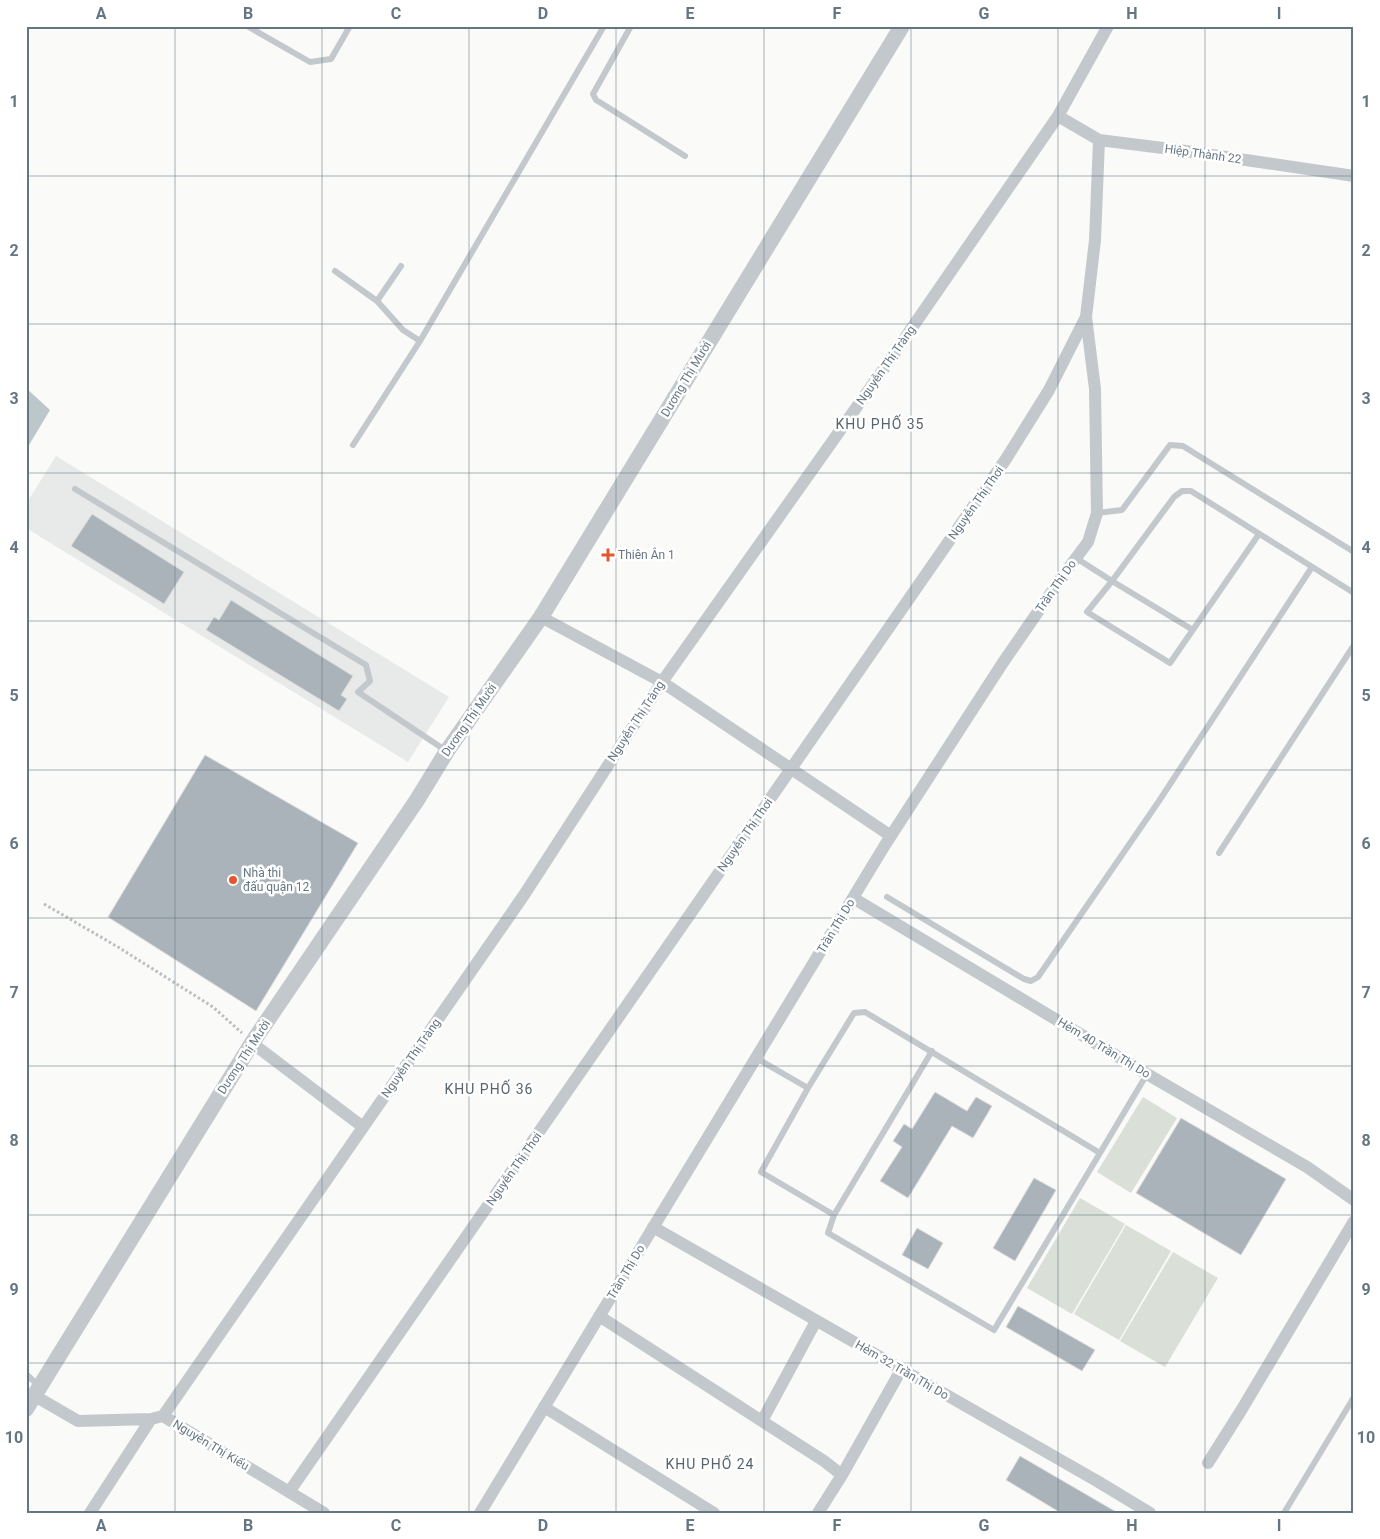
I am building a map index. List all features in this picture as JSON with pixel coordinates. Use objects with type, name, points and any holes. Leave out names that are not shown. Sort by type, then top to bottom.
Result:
[{"type":"street","name":"Dương Thị Mười","points":[[34,1397],[252,1043],[417,800],[446,751],[541,617],[902,26]]},
{"type":"street","name":"Nguyễn Thị Tràng","points":[[90,1513],[363,1127],[524,894],[662,682],[885,367],[1058,116],[1108,26]]},
{"type":"street","name":"Hiệp Thành 22","points":[[1058,116],[1099,140],[1354,176]]},
{"type":"street","name":"Nguyễn Thị Thơi","points":[[289,1492],[1006,460],[1049,390],[1086,317],[1095,240],[1099,140]]},
{"type":"street","name":"Trần Thị Do","points":[[480,1513],[891,836],[1002,664],[1088,542],[1098,513],[1095,389],[1086,317]]},
{"type":"street","points":[[541,617],[662,682],[891,836]]},
{"type":"street","name":"Hẻm 40 Trần Thị Do","points":[[853,898],[1147,1074],[1307,1167],[1354,1200]]},
{"type":"street","points":[[252,1043],[363,1127]]},
{"type":"street","points":[[1208,1463],[1354,1222]]},
{"type":"street","name":"Hẻm 32 Trần Thị Do","points":[[653,1227],[1150,1513]]},
{"type":"street","points":[[599,1316],[824,1461],[842,1475]]},
{"type":"street","points":[[762,1421],[816,1321]]},
{"type":"street","points":[[818,1513],[842,1475],[901,1370]]},
{"type":"street","points":[[34,1397],[78,1421],[157,1418]]},
{"type":"street","points":[[544,1408],[714,1513]]},
{"type":"street","name":"Nguyễn Thị Kiểu","points":[[157,1418],[324,1513]]},
{"type":"lane","points":[[247,26],[310,62],[331,59],[350,26]]},
{"type":"lane","points":[[353,445],[420,341],[604,26]]},
{"type":"lane","points":[[631,26],[593,94],[596,100],[685,156]]},
{"type":"lane","points":[[377,301],[401,266]]},
{"type":"lane","points":[[335,271],[377,301],[403,330],[420,341]]},
{"type":"lane","points":[[1098,513],[1122,510],[1170,444],[1183,446],[1354,552]]},
{"type":"lane","points":[[75,489],[366,664],[370,681],[358,692],[446,751]]},
{"type":"lane","points":[[1259,534],[1170,663],[1087,612],[1174,497],[1182,491],[1191,491],[1354,593]]},
{"type":"lane","points":[[1076,558],[1193,630]]},
{"type":"lane","points":[[887,897],[1024,979],[1031,980],[1038,977],[1159,801],[1312,567]]},
{"type":"lane","points":[[1219,852],[1354,645]]},
{"type":"lane","points":[[834,1215],[761,1172],[808,1088],[854,1013],[865,1012],[1100,1152]]},
{"type":"lane","points":[[932,1051],[834,1215],[828,1233],[994,1330],[1147,1074]]},
{"type":"lane","points":[[756,1058],[808,1088]]},
{"type":"lane","points":[[26,1374],[34,1397]]},
{"type":"lane","points":[[1284,1513],[1354,1397]]},
{"type":"path","points":[[44,904],[213,1007],[252,1043]]},
{"type":"shaded area","points":[[26,388],[50,410],[26,450]]},
{"type":"shaded area","points":[[56,456],[449,697],[408,762],[26,528],[26,504]]},
{"type":"shaded area","points":[[1143,1097],[1177,1118],[1131,1193],[1097,1172]]},
{"type":"shaded area","points":[[1080,1198],[1125,1224],[1072,1314],[1027,1288]]},
{"type":"shaded area","points":[[1126,1225],[1171,1251],[1119,1340],[1074,1314]]},
{"type":"shaded area","points":[[1173,1252],[1218,1278],[1165,1367],[1120,1341]]},
{"type":"building","points":[[92,514],[184,572],[164,604],[71,546]]},
{"type":"building","points":[[231,600],[353,676],[341,695],[347,699],[339,711],[206,630],[214,617],[219,620]]},
{"type":"building","name":"Nhà thi đấu quận 12","points":[[205,755],[358,843],[256,1011],[108,917]]},
{"type":"building","points":[[935,1092],[967,1111],[976,1097],[992,1106],[973,1138],[952,1126],[908,1198],[880,1181],[902,1147],[893,1141],[904,1124],[912,1129]]},
{"type":"building","points":[[1181,1118],[1286,1179],[1241,1255],[1136,1193]]},
{"type":"building","points":[[1034,1178],[1056,1190],[1015,1261],[993,1248]]},
{"type":"building","points":[[917,1228],[943,1243],[928,1269],[902,1255]]},
{"type":"building","points":[[1018,1306],[1095,1350],[1082,1371],[1006,1327]]},
{"type":"building","points":[[1020,1456],[1118,1513],[1061,1513],[1006,1480]]},
{"type":"place","name":"Thiên Ân 1","points":[[608,555]]},
{"type":"place","name":"Nhà thi đấu quận 12","points":[[233,880]]},
{"type":"district","name":"KHU PHỐ 35","points":[[880,424]]},
{"type":"district","name":"KHU PHỐ 36","points":[[489,1089]]},
{"type":"district","name":"KHU PHỐ 24","points":[[710,1464]]}]
